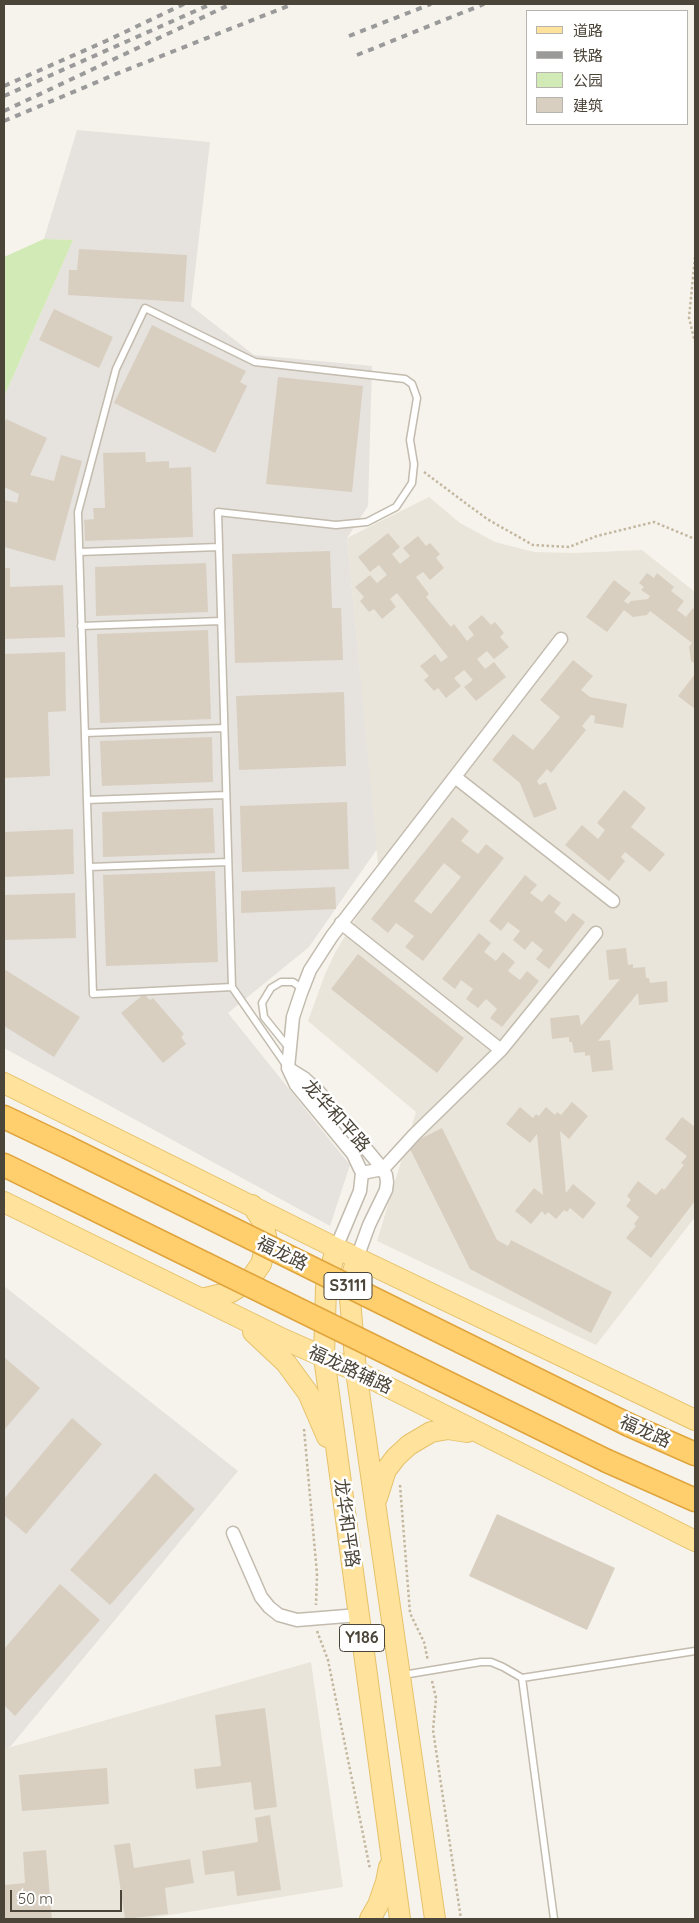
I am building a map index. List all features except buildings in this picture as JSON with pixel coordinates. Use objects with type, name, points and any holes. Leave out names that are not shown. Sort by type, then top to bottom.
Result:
[{"type":"highway","name":"福龙路","points":[[4,1117],[629,1425],[695,1454]]},
{"type":"highway","name":"S3111","points":[[4,1165],[607,1461],[695,1500]]},
{"type":"main road","points":[[4,1083],[356,1258],[695,1420]]},
{"type":"main road","name":"福龙路辅路","points":[[4,1202],[201,1299],[356,1372],[695,1541]]},
{"type":"main road","points":[[201,1299],[231,1292],[249,1281],[261,1264],[267,1240],[262,1222],[252,1205]]},
{"type":"main road","name":"龙华和平路","points":[[336,1248],[326,1287],[324,1357],[400,1919]]},
{"type":"main road","name":"龙华和平路","points":[[356,1258],[350,1282],[350,1316],[356,1372],[435,1919]]},
{"type":"main road","points":[[226,1311],[270,1346],[286,1363],[308,1393],[322,1422],[339,1470]]},
{"type":"main road","points":[[375,1505],[386,1470],[409,1445],[431,1432],[448,1429],[478,1433]]},
{"type":"main road","points":[[370,1919],[378,1905],[386,1882],[391,1855]]},
{"type":"street","points":[[288,1068],[293,1017],[301,993],[317,959],[341,923],[561,639]]},
{"type":"street","points":[[455,778],[613,901]]},
{"type":"street","points":[[341,923],[501,1050]]},
{"type":"street","points":[[362,1173],[383,1169],[414,1135],[501,1050],[596,933]]},
{"type":"street","name":"龙华和平路","points":[[288,1068],[304,1078],[319,1092],[383,1169],[387,1182],[386,1190],[356,1258]]},
{"type":"street","name":"龙华和平路","points":[[288,1068],[296,1085],[352,1154],[362,1173],[360,1191],[336,1248]]},
{"type":"street","points":[[233,1533],[262,1597],[269,1607],[279,1615],[297,1620],[359,1616]]},
{"type":"lane","points":[[232,987],[93,994],[78,512],[116,369],[145,308],[255,362],[405,380],[412,384],[417,398],[410,440],[414,464],[412,482],[396,507],[367,522],[336,525],[218,512],[232,987],[288,1068]]},
{"type":"lane","points":[[79,552],[219,547]]},
{"type":"lane","points":[[81,626],[221,621]]},
{"type":"lane","points":[[85,732],[224,728]]},
{"type":"lane","points":[[87,800],[226,795]]},
{"type":"lane","points":[[89,867],[228,862]]},
{"type":"lane","points":[[289,1048],[264,1017],[262,1003],[271,988],[281,982],[287,981],[298,984],[301,993]]},
{"type":"lane","points":[[400,1675],[491,1662],[503,1666],[522,1678],[695,1651]]},
{"type":"lane","points":[[522,1678],[554,1919]]},
{"type":"path","points":[[695,257],[689,318],[695,342]]},
{"type":"path","points":[[413,470],[425,472],[486,519],[533,545],[569,547],[598,536],[654,522],[695,539]]},
{"type":"path","points":[[303,1425],[317,1574],[315,1598]]},
{"type":"path","points":[[401,1477],[400,1498],[410,1613],[424,1642]]},
{"type":"path","points":[[317,1634],[328,1660],[371,1875]]},
{"type":"path","points":[[436,1698],[433,1730],[462,1919]]},
{"type":"shaded area","points":[[77,130],[210,142],[191,306],[254,355],[372,366],[368,506],[347,538],[377,849],[309,947],[228,1013],[350,1165],[330,1226],[4,1048],[4,397],[73,240],[44,239]]},
{"type":"shaded area","points":[[429,497],[460,523],[495,542],[534,552],[574,553],[642,550],[695,592],[695,1217],[596,1345],[377,1241],[416,1112],[308,1021],[325,974],[336,951],[362,908],[380,885],[347,538]]},
{"type":"shaded area","points":[[4,1286],[238,1471],[10,1747],[4,1749]]},
{"type":"shaded area","points":[[311,1662],[343,1887],[145,1919],[4,1919],[4,1749]]},
{"type":"green space","points":[[44,239],[73,240],[4,397],[4,257]]},
{"type":"railway","points":[[4,86],[184,4]]},
{"type":"railway","points":[[4,96],[211,4]]},
{"type":"railway","points":[[4,111],[231,4]]},
{"type":"railway","points":[[4,121],[121,72],[293,4]]},
{"type":"railway","points":[[349,36],[431,4]]},
{"type":"railway","points":[[357,55],[484,4]]}]
